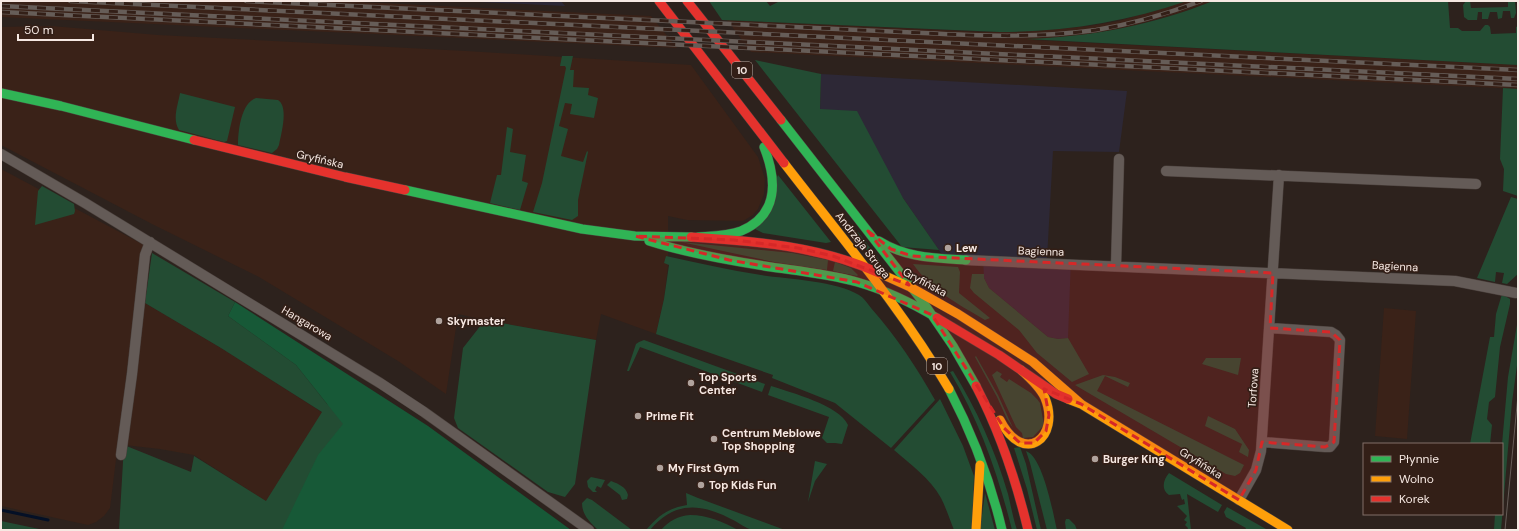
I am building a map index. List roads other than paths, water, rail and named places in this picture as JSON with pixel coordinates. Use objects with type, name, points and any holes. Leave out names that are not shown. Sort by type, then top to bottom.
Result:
[{"type":"street","name":"Andrzeja Struga","points":[[659,1],[864,266],[914,332],[936,365],[957,401],[978,449],[993,492],[1002,530]]},
{"type":"street","name":"Andrzeja Struga","points":[[688,1],[910,286],[932,315],[967,368],[990,414],[1005,451],[1028,530]]},
{"type":"street","name":"Gryfińska","points":[[1,93],[61,106],[345,177],[582,229],[635,236],[698,237],[734,240],[798,248],[833,256],[864,266],[910,286],[1020,353],[1055,380],[1081,404]]},
{"type":"street","points":[[698,237],[726,235],[746,229],[758,222],[768,207],[774,191],[774,179],[765,150],[755,127]]},
{"type":"street","name":"Hangarowa","points":[[1,154],[150,242],[398,394],[589,530]]},
{"type":"street","points":[[1116,266],[1119,159]]},
{"type":"street","points":[[1166,171],[1476,184]]},
{"type":"street","points":[[1273,273],[1279,175]]},
{"type":"street","points":[[868,231],[883,244],[905,255],[966,260]]},
{"type":"street","name":"Gryfińska","points":[[635,236],[665,246],[729,260],[837,277],[882,290],[932,315],[1021,370],[1056,394],[1081,404],[1288,530]]},
{"type":"street","points":[[121,455],[132,374],[145,255],[150,242]]},
{"type":"street","name":"Bagienna","points":[[966,260],[1455,281],[1516,292]]},
{"type":"street","name":"Torfowa","points":[[1239,500],[1256,470],[1262,442],[1273,273]]},
{"type":"street","points":[[1262,442],[1325,447],[1330,447],[1334,442],[1340,340],[1331,332],[1270,328]]},
{"type":"street","points":[[967,368],[1008,433],[1018,442],[1029,444],[1039,440],[1045,434],[1049,422],[1049,409],[1041,390],[1021,370]]},
{"type":"street","points":[[976,530],[976,508],[981,470],[978,449]]},
{"type":"waterway","points":[[1,510],[48,520]]},
{"type":"tram line","points":[[1505,530],[1518,395]]},
{"type":"railway","points":[[70,1],[1518,70]]},
{"type":"railway","points":[[246,1],[1010,36],[1074,33],[1096,30],[1149,18],[1201,1]]},
{"type":"railway","points":[[1,6],[1518,79]]},
{"type":"railway","points":[[1,12],[1518,85]]},
{"type":"place","name":"Lew","points":[[948,248]]},
{"type":"place","name":"Skymaster","points":[[439,321]]},
{"type":"place","name":"Top Sports Center","points":[[691,383]]},
{"type":"place","name":"Prime Fit","points":[[638,416]]},
{"type":"place","name":"Centrum Meblowe Top Shopping","points":[[714,439]]},
{"type":"place","name":"Burger King","points":[[1095,459]]},
{"type":"place","name":"My First Gym","points":[[660,468]]},
{"type":"place","name":"Top Kids Fun","points":[[701,485]]}]
